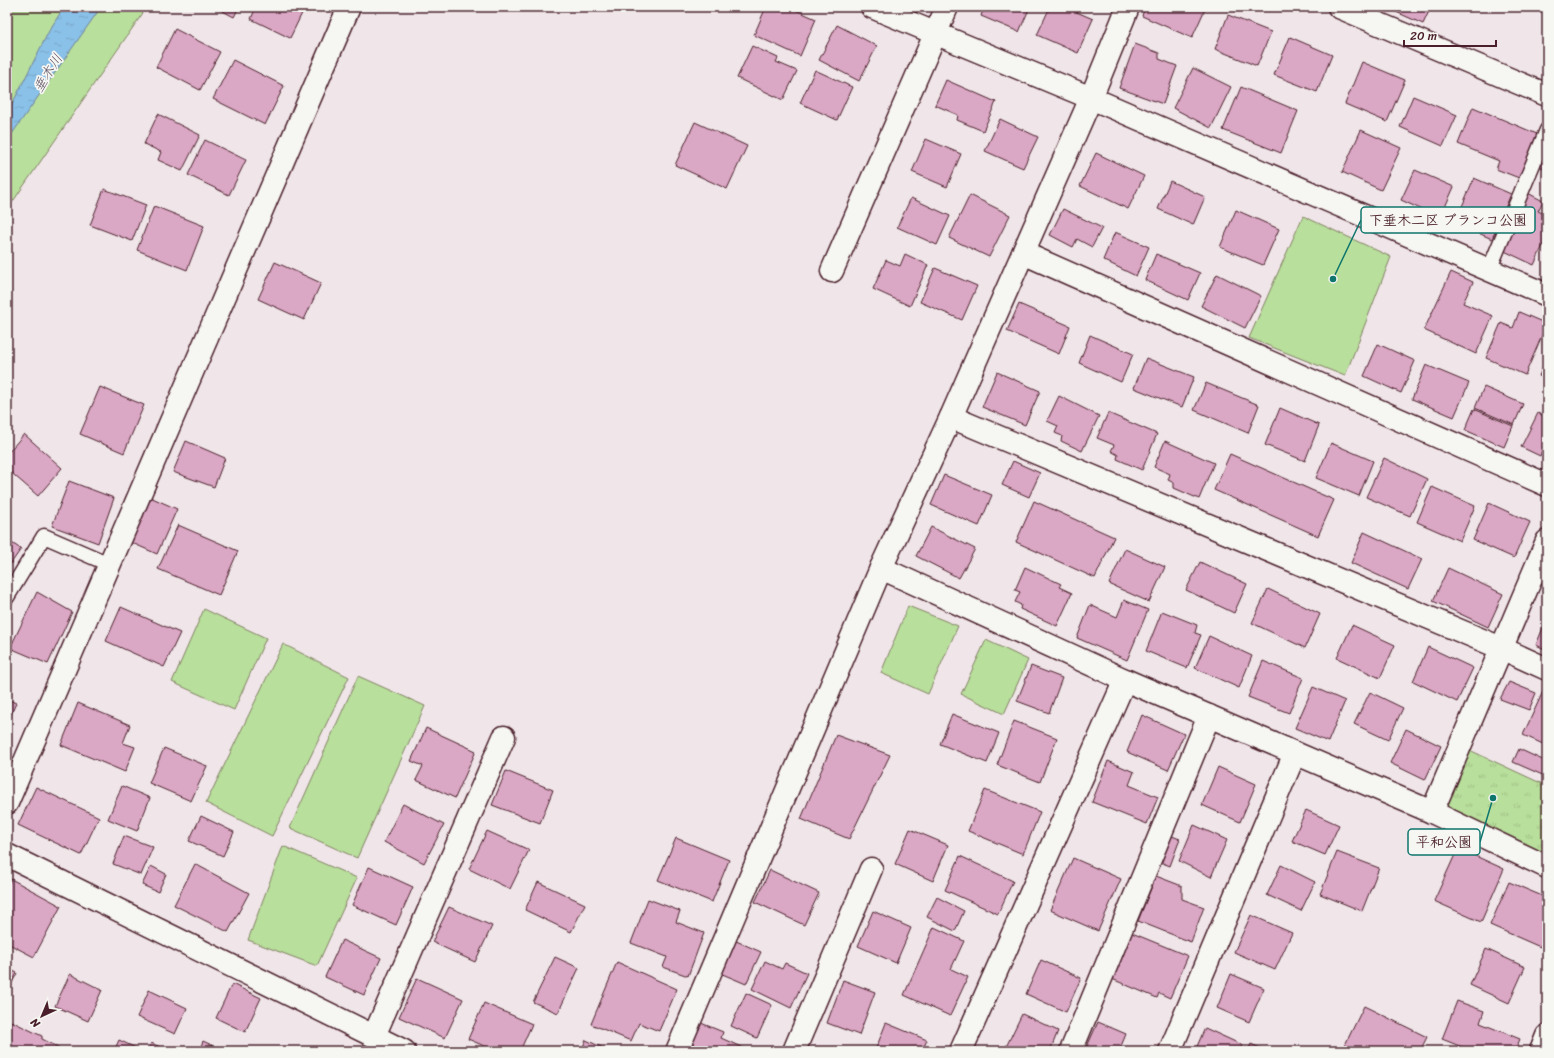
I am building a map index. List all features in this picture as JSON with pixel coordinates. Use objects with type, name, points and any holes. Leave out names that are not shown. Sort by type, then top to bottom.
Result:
[{"type":"street","points":[[7,803],[111,565],[221,302],[349,7]]},
{"type":"street","points":[[872,7],[1091,98],[1547,295]]},
{"type":"street","points":[[832,271],[948,7]]},
{"type":"street","points":[[677,1051],[881,568],[951,417],[1091,98],[1128,7]]},
{"type":"street","points":[[1339,7],[1547,94]]},
{"type":"street","points":[[1023,253],[1547,485]]},
{"type":"street","points":[[951,417],[1502,648],[1547,669]]},
{"type":"street","points":[[1432,812],[1547,541]]},
{"type":"street","points":[[881,568],[1125,680],[1432,812],[1547,867]]},
{"type":"street","points":[[961,1051],[1125,680]]},
{"type":"street","points":[[1071,1051],[1209,716]]},
{"type":"street","points":[[7,855],[388,1045],[504,737]]},
{"type":"street","points":[[1170,1051],[1295,753]]},
{"type":"street","points":[[794,1051],[871,869]]},
{"type":"street","points":[[1541,1051],[1547,1036]]},
{"type":"lane","points":[[1489,270],[1547,130]]},
{"type":"lane","points":[[7,597],[44,536],[111,565]]},
{"type":"green space","points":[[11,7],[147,7],[7,210],[7,14]]},
{"type":"green space","points":[[1303,216],[1391,257],[1345,376],[1249,338]]},
{"type":"green space","points":[[908,606],[958,626],[928,694],[881,673]]},
{"type":"green space","points":[[204,609],[266,638],[234,710],[172,682]]},
{"type":"green space","points":[[986,640],[1028,660],[1004,714],[961,694]]},
{"type":"green space","points":[[283,644],[349,677],[272,836],[206,803]]},
{"type":"green space","points":[[358,676],[425,706],[357,858],[290,828]]},
{"type":"green space","points":[[1463,747],[1547,786],[1547,864],[1432,811]]},
{"type":"green space","points":[[283,846],[357,878],[317,966],[248,940]]},
{"type":"water","name":"垂木川","points":[[64,7],[101,7],[7,141],[7,114],[49,31]]},
{"type":"building","points":[[215,7],[239,7],[234,17]]},
{"type":"building","points":[[256,7],[305,7],[290,38],[251,19]]},
{"type":"building","points":[[766,7],[789,7],[816,19],[800,56],[754,35]]},
{"type":"building","points":[[984,7],[1030,7],[1019,32],[981,16]]},
{"type":"building","points":[[1050,7],[1065,7],[1093,19],[1078,53],[1037,35]]},
{"type":"building","points":[[1145,7],[1206,7],[1192,38],[1142,16]]},
{"type":"building","points":[[1385,7],[1431,7],[1423,24]]},
{"type":"building","points":[[1228,15],[1271,32],[1257,66],[1215,49]]},
{"type":"building","points":[[837,25],[877,46],[859,81],[819,60]]},
{"type":"building","points":[[175,29],[220,52],[200,90],[156,67]]},
{"type":"building","points":[[1290,37],[1332,55],[1317,92],[1274,75]]},
{"type":"building","points":[[1135,44],[1159,53],[1159,59],[1177,66],[1163,104],[1119,88]]},
{"type":"building","points":[[752,46],[778,58],[776,62],[797,71],[783,100],[737,78]]},
{"type":"building","points":[[233,60],[284,86],[265,125],[213,99]]},
{"type":"building","points":[[1362,62],[1405,80],[1387,122],[1345,104]]},
{"type":"building","points":[[1193,68],[1231,87],[1211,128],[1173,108]]},
{"type":"building","points":[[815,70],[852,87],[837,120],[800,103]]},
{"type":"building","points":[[946,80],[996,102],[983,131],[957,120],[958,115],[935,105]]},
{"type":"building","points":[[1241,87],[1298,111],[1281,153],[1223,130]]},
{"type":"building","points":[[1413,96],[1457,115],[1443,146],[1400,127]]},
{"type":"building","points":[[1473,107],[1537,134],[1519,178],[1496,169],[1499,161],[1458,144]]},
{"type":"building","points":[[158,114],[200,135],[182,171],[158,160],[161,152],[144,144]]},
{"type":"building","points":[[1000,119],[1038,137],[1023,168],[985,151]]},
{"type":"building","points":[[695,122],[747,146],[727,189],[675,165]]},
{"type":"building","points":[[1361,130],[1401,148],[1381,190],[1342,172]]},
{"type":"building","points":[[926,139],[961,154],[947,187],[912,172]]},
{"type":"building","points":[[205,140],[246,160],[229,195],[188,175]]},
{"type":"building","points":[[1547,147],[1547,170],[1539,166]]},
{"type":"building","points":[[1096,153],[1144,176],[1128,209],[1080,186]]},
{"type":"building","points":[[1415,170],[1454,187],[1440,218],[1401,200]]},
{"type":"building","points":[[1474,178],[1511,194],[1492,239],[1455,223]]},
{"type":"building","points":[[1170,181],[1205,197],[1193,225],[1158,209]]},
{"type":"building","points":[[104,189],[146,205],[132,241],[90,225]]},
{"type":"building","points":[[1524,191],[1543,201],[1538,211],[1547,215],[1547,237],[1534,265],[1498,248]]},
{"type":"building","points":[[970,195],[1010,215],[989,257],[949,238]]},
{"type":"building","points":[[911,198],[950,216],[937,245],[897,227]]},
{"type":"building","points":[[154,206],[204,226],[187,270],[137,250]]},
{"type":"building","points":[[1063,209],[1102,228],[1092,247],[1077,239],[1073,247],[1050,235]]},
{"type":"building","points":[[1236,210],[1279,229],[1263,265],[1220,247]]},
{"type":"building","points":[[1115,232],[1149,247],[1136,276],[1103,260]]},
{"type":"building","points":[[905,254],[928,265],[910,306],[873,289],[886,260],[900,266]]},
{"type":"building","points":[[1156,254],[1200,273],[1188,300],[1145,280]]},
{"type":"building","points":[[275,262],[321,283],[304,320],[258,299]]},
{"type":"building","points":[[935,268],[977,286],[962,320],[920,302]]},
{"type":"building","points":[[1451,272],[1473,282],[1463,303],[1493,316],[1476,354],[1424,330]]},
{"type":"building","points":[[1217,274],[1261,296],[1245,328],[1201,306]]},
{"type":"building","points":[[1019,304],[1070,326],[1059,354],[1007,331]]},
{"type":"building","points":[[1519,312],[1547,324],[1525,375],[1486,358],[1501,323],[1513,328]]},
{"type":"building","points":[[1090,335],[1133,354],[1121,382],[1079,363]]},
{"type":"building","points":[[1378,344],[1415,361],[1401,393],[1364,376]]},
{"type":"building","points":[[1547,357],[1547,379],[1539,376]]},
{"type":"building","points":[[1146,358],[1194,377],[1182,407],[1134,388]]},
{"type":"building","points":[[1426,365],[1469,383],[1454,417],[1412,399]]},
{"type":"building","points":[[997,372],[1040,391],[1025,425],[982,407]]},
{"type":"building","points":[[1206,383],[1259,405],[1248,433],[1194,410]]},
{"type":"building","points":[[100,387],[144,405],[124,453],[80,434]]},
{"type":"building","points":[[1484,387],[1523,404],[1514,425],[1475,408]]},
{"type":"building","points":[[1059,396],[1099,416],[1082,451],[1061,441],[1062,436],[1055,433],[1058,426],[1047,421]]},
{"type":"building","points":[[1280,408],[1319,425],[1305,461],[1265,445]]},
{"type":"building","points":[[1474,409],[1513,426],[1504,447],[1465,430]]},
{"type":"building","points":[[1108,413],[1157,434],[1142,470],[1117,459],[1118,455],[1111,451],[1114,445],[1097,438]]},
{"type":"building","points":[[1538,413],[1547,418],[1547,450],[1543,448],[1540,456],[1521,447]]},
{"type":"building","points":[[24,434],[62,468],[38,496],[7,469],[7,454]]},
{"type":"building","points":[[186,441],[225,458],[214,487],[173,472]]},
{"type":"building","points":[[1165,441],[1214,463],[1199,499],[1174,488],[1174,483],[1168,480],[1170,474],[1154,467]]},
{"type":"building","points":[[1331,443],[1373,461],[1359,496],[1316,478]]},
{"type":"building","points":[[1230,454],[1334,500],[1318,536],[1214,490]]},
{"type":"building","points":[[1384,458],[1427,479],[1410,516],[1366,497]]},
{"type":"building","points":[[1013,461],[1040,473],[1029,497],[1002,485]]},
{"type":"building","points":[[944,475],[992,495],[979,526],[931,505]]},
{"type":"building","points":[[69,481],[114,498],[98,543],[52,526]]},
{"type":"building","points":[[1432,487],[1475,506],[1460,541],[1417,522]]},
{"type":"building","points":[[150,497],[177,509],[157,554],[130,542]]},
{"type":"building","points":[[1034,501],[1114,537],[1095,578],[1016,542]]},
{"type":"building","points":[[1489,503],[1530,522],[1514,558],[1473,540]]},
{"type":"building","points":[[178,525],[238,551],[219,595],[158,569]]},
{"type":"building","points":[[931,527],[975,549],[959,578],[916,556]]},
{"type":"building","points":[[1364,532],[1422,559],[1408,589],[1351,563]]},
{"type":"building","points":[[7,540],[21,549],[7,569]]},
{"type":"building","points":[[1125,549],[1165,567],[1149,602],[1109,584]]},
{"type":"building","points":[[1200,562],[1247,584],[1234,613],[1186,590]]},
{"type":"building","points":[[1025,567],[1061,584],[1059,587],[1072,593],[1057,626],[1020,609],[1021,605],[1015,602],[1020,592],[1015,590]]},
{"type":"building","points":[[1448,568],[1503,594],[1488,627],[1433,601]]},
{"type":"building","points":[[1268,589],[1320,614],[1305,648],[1252,623]]},
{"type":"building","points":[[37,592],[72,612],[48,664],[10,648]]},
{"type":"building","points":[[1124,600],[1148,610],[1127,660],[1077,638],[1090,605],[1117,617]]},
{"type":"building","points":[[121,607],[180,633],[164,667],[106,641]]},
{"type":"building","points":[[1162,611],[1197,625],[1195,633],[1201,635],[1187,668],[1146,651]]},
{"type":"building","points":[[1547,618],[1547,650],[1536,645]]},
{"type":"building","points":[[1352,625],[1395,645],[1380,678],[1337,658]]},
{"type":"building","points":[[1209,636],[1252,656],[1239,688],[1195,668]]},
{"type":"building","points":[[1428,647],[1473,668],[1457,702],[1413,681]]},
{"type":"building","points":[[1263,661],[1303,678],[1289,713],[1248,697]]},
{"type":"building","points":[[1031,666],[1062,678],[1049,713],[1017,701]]},
{"type":"building","points":[[1509,682],[1536,693],[1529,710],[1500,699]]},
{"type":"building","points":[[1546,685],[1547,736],[1543,744],[1523,735]]},
{"type":"building","points":[[1313,687],[1345,701],[1328,742],[1295,728]]},
{"type":"building","points":[[1370,692],[1403,708],[1388,740],[1354,724]]},
{"type":"building","points":[[7,699],[16,703],[7,724]]},
{"type":"building","points":[[78,703],[130,725],[123,743],[135,747],[125,772],[61,745]]},
{"type":"building","points":[[952,714],[999,733],[987,763],[940,744]]},
{"type":"building","points":[[1142,715],[1184,734],[1168,770],[1127,752]]},
{"type":"building","points":[[1014,721],[1057,738],[1040,782],[997,765]]},
{"type":"building","points":[[426,728],[476,751],[455,798],[416,780],[423,766],[411,761]]},
{"type":"building","points":[[1406,729],[1441,746],[1425,780],[1390,763]]},
{"type":"building","points":[[836,735],[890,755],[849,839],[801,819]]},
{"type":"building","points":[[164,748],[207,766],[191,801],[149,783]]},
{"type":"building","points":[[1519,749],[1547,762],[1547,777],[1513,762]]},
{"type":"building","points":[[1108,761],[1134,772],[1129,785],[1158,797],[1147,824],[1092,802]]},
{"type":"building","points":[[1218,767],[1256,784],[1240,822],[1202,805]]},
{"type":"building","points":[[506,771],[553,790],[540,823],[492,805]]},
{"type":"building","points":[[122,786],[150,798],[137,831],[108,819]]},
{"type":"building","points":[[36,787],[99,817],[81,855],[18,825]]},
{"type":"building","points":[[985,790],[1040,812],[1023,854],[968,831]]},
{"type":"building","points":[[403,804],[444,825],[424,863],[384,842]]},
{"type":"building","points":[[1306,810],[1339,825],[1325,855],[1292,841]]},
{"type":"building","points":[[201,816],[234,832],[223,856],[189,841]]},
{"type":"building","points":[[1194,825],[1227,840],[1211,877],[1179,861]]},
{"type":"building","points":[[910,829],[948,845],[933,881],[895,864]]},
{"type":"building","points":[[487,831],[529,850],[510,889],[469,869]]},
{"type":"building","points":[[1169,835],[1180,839],[1170,866],[1160,862]]},
{"type":"building","points":[[124,836],[153,847],[141,875],[113,864]]},
{"type":"building","points":[[676,838],[729,860],[712,902],[658,880]]},
{"type":"building","points":[[1458,848],[1504,869],[1481,922],[1434,901]]},
{"type":"building","points":[[1337,852],[1379,868],[1362,911],[1320,894]]},
{"type":"building","points":[[960,856],[1013,881],[998,914],[945,890]]},
{"type":"building","points":[[1073,858],[1121,879],[1098,931],[1050,910]]},
{"type":"building","points":[[195,864],[249,893],[228,932],[174,905]]},
{"type":"building","points":[[1281,865],[1315,882],[1301,911],[1267,895]]},
{"type":"building","points":[[151,866],[166,874],[158,892],[142,885]]},
{"type":"building","points":[[369,867],[413,887],[396,925],[352,905]]},
{"type":"building","points":[[770,870],[819,893],[804,925],[755,902]]},
{"type":"building","points":[[1156,876],[1182,886],[1182,899],[1204,907],[1191,942],[1138,921]]},
{"type":"building","points":[[11,879],[61,906],[34,957],[7,943],[7,887]]},
{"type":"building","points":[[538,882],[585,904],[571,932],[525,910]]},
{"type":"building","points":[[1509,882],[1547,898],[1547,931],[1540,947],[1490,925]]},
{"type":"building","points":[[937,897],[964,911],[955,931],[927,917]]},
{"type":"building","points":[[648,899],[680,911],[676,922],[704,933],[688,976],[663,967],[667,957],[631,943]]},
{"type":"building","points":[[449,907],[492,926],[475,962],[432,942]]},
{"type":"building","points":[[873,911],[911,928],[896,963],[858,946]]},
{"type":"building","points":[[1251,915],[1292,933],[1275,970],[1234,952]]},
{"type":"building","points":[[934,927],[964,941],[951,969],[968,977],[950,1016],[904,995]]},
{"type":"building","points":[[1132,933],[1188,956],[1170,998],[1159,993],[1157,998],[1112,979]]},
{"type":"building","points":[[342,940],[381,958],[364,995],[325,977]]},
{"type":"building","points":[[734,940],[761,952],[746,984],[720,973]]},
{"type":"building","points":[[1486,949],[1525,967],[1509,1003],[1470,985]]},
{"type":"building","points":[[555,957],[579,968],[558,1013],[533,1002]]},
{"type":"building","points":[[1041,960],[1081,978],[1066,1012],[1026,994]]},
{"type":"building","points":[[765,961],[782,969],[785,963],[807,973],[791,1008],[752,989]]},
{"type":"building","points":[[617,962],[677,989],[659,1031],[639,1023],[631,1041],[591,1024]]},
{"type":"building","points":[[7,968],[17,973],[7,993]]},
{"type":"building","points":[[70,974],[102,990],[88,1021],[55,1006]]},
{"type":"building","points":[[1231,974],[1264,988],[1249,1022],[1217,1008]]},
{"type":"building","points":[[417,978],[463,999],[445,1038],[399,1017]]},
{"type":"building","points":[[843,980],[875,992],[859,1035],[827,1023]]},
{"type":"building","points":[[232,984],[261,998],[245,1032],[216,1018]]},
{"type":"building","points":[[149,990],[187,1008],[175,1034],[137,1017]]},
{"type":"building","points":[[746,993],[772,1005],[757,1038],[731,1026]]},
{"type":"building","points":[[1457,1001],[1484,1011],[1480,1023],[1520,1039],[1515,1051],[1472,1051],[1442,1039]]},
{"type":"building","points":[[484,1003],[532,1024],[520,1051],[496,1051],[468,1039]]},
{"type":"building","points":[[1364,1006],[1427,1037],[1420,1051],[1342,1051]]},
{"type":"building","points":[[1022,1014],[1058,1031],[1050,1051],[1009,1051],[1005,1049]]},
{"type":"building","points":[[11,1021],[42,1036],[42,1039],[66,1051],[7,1051],[7,1030]]},
{"type":"building","points":[[1098,1022],[1126,1034],[1119,1051],[1085,1051]]},
{"type":"building","points":[[701,1023],[723,1032],[721,1038],[750,1051],[688,1051]]},
{"type":"building","points":[[886,1023],[927,1040],[922,1051],[875,1051]]},
{"type":"building","points":[[1205,1028],[1242,1045],[1239,1051],[1195,1051]]},
{"type":"building","points":[[119,1040],[142,1051],[114,1051]]},
{"type":"building","points":[[586,1040],[610,1051],[581,1051]]},
{"type":"building","points":[[203,1041],[224,1051],[199,1051]]},
{"type":"building","points":[[151,1043],[170,1051],[148,1051]]},
{"type":"building","points":[[1251,1044],[1267,1051],[1248,1051]]},
{"type":"place","name":"下垂木二区 ブランコ公園","points":[[1333,279]]},
{"type":"place","name":"平和公園","points":[[1493,798]]}]
